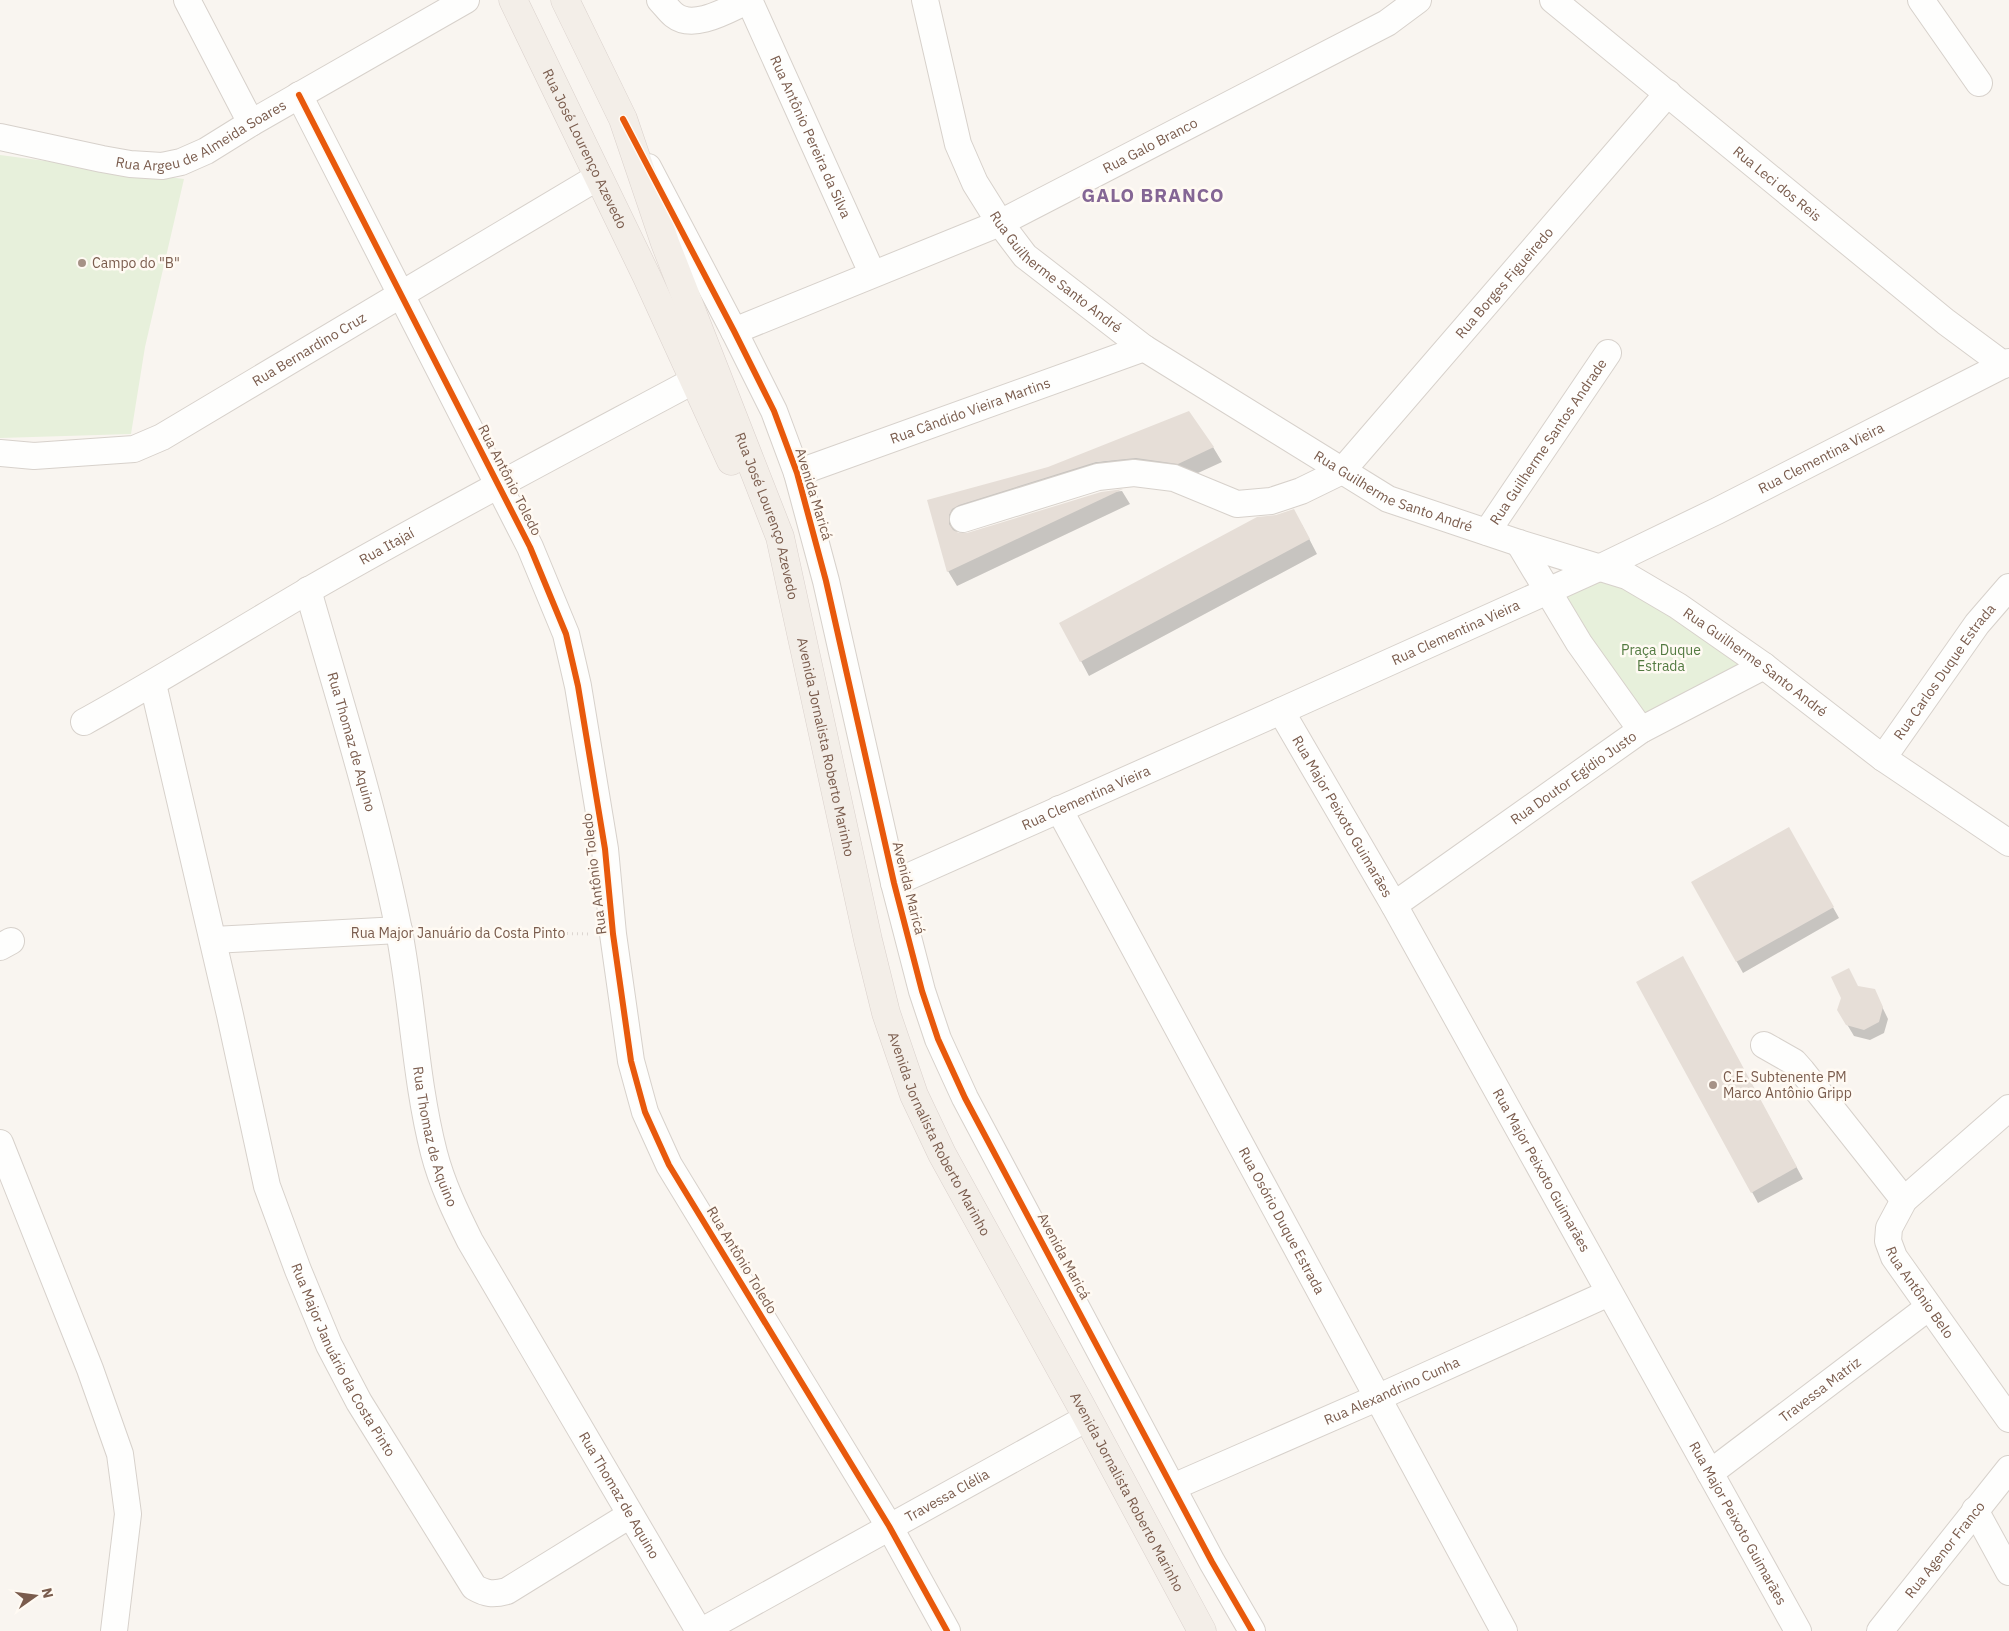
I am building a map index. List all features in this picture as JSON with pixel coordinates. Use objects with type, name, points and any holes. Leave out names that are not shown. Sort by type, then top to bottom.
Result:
[{"type":"main road","name":"Rua José Lourenço Azevedo","points":[[513,0],[695,380],[744,492],[792,592]]},
{"type":"main road","name":"Rua José Lourenço Azevedo","points":[[565,0],[623,120],[665,243],[780,537],[792,592]]},
{"type":"main road","name":"Avenida Jornalista Roberto Marinho","points":[[792,592],[868,940],[886,1013],[914,1096],[942,1154],[1088,1418],[1202,1631]]},
{"type":"street","points":[[187,0],[251,123]]},
{"type":"street","name":"Rua Argeu de Almeida Soares","points":[[0,137],[102,159],[162,166],[181,162],[206,151],[299,95],[466,0]]},
{"type":"street","points":[[660,0],[675,16],[688,21],[710,18],[749,0]]},
{"type":"street","name":"Rua Antônio Pereira da Silva","points":[[749,0],[872,273]]},
{"type":"street","name":"Rua Guilherme Santo André","points":[[925,0],[958,144],[975,183],[1000,223],[1025,256],[1144,348],[1342,472],[1388,498],[1519,543],[1627,576],[1678,606],[1764,666],[1883,758],[2009,843]]},
{"type":"street","name":"Rua Galo Branco","points":[[734,331],[872,273],[1000,223],[1387,23],[1418,0]]},
{"type":"street","name":"Rua Leci dos Reis","points":[[1552,0],[1938,316],[2006,363]]},
{"type":"street","points":[[1922,0],[1979,83]]},
{"type":"street","name":"Rua Borges Figueiredo","points":[[1342,472],[1668,94]]},
{"type":"street","name":"Rua Antônio Toledo","points":[[299,95],[530,547],[566,634],[578,686],[604,840],[631,1061],[646,1112],[669,1165],[890,1526],[947,1631]]},
{"type":"street","name":"Avenida Maricá","points":[[623,120],[774,411],[797,473],[826,581],[894,883],[922,991],[938,1039],[964,1098],[1252,1631]]},
{"type":"street","name":"Rua Bernardino Cruz","points":[[0,453],[34,456],[134,449],[162,437],[598,177]]},
{"type":"street","name":"Rua Cândido Vieira Martins","points":[[797,473],[1144,348]]},
{"type":"street","name":"Rua Guilherme Santos Andrade","points":[[1487,532],[1608,353]]},
{"type":"street","name":"Rua Clementina Vieira","points":[[894,883],[1281,712],[1601,567],[1717,511],[2006,363]]},
{"type":"street","name":"Rua Itajaí","points":[[84,722],[153,684],[308,590],[498,484],[695,380]]},
{"type":"street","points":[[964,519],[1098,478],[1134,473],[1174,478],[1237,504],[1271,501],[1301,491],[1342,472]]},
{"type":"street","points":[[1519,543],[1579,643],[1641,730]]},
{"type":"street","name":"Rua Carlos Duque Estrada","points":[[1883,758],[1977,624],[2009,587]]},
{"type":"street","name":"Rua Thomaz de Aquino","points":[[308,590],[384,857],[399,930],[425,1108],[434,1154],[451,1200],[470,1241],[700,1631]]},
{"type":"street","name":"Rua Doutor Egídio Justo","points":[[1394,906],[1641,730],[1764,666]]},
{"type":"street","name":"Rua Major Januário da Costa Pinto","points":[[153,684],[213,940],[267,1186],[329,1345],[359,1402],[474,1587],[485,1593],[494,1595],[507,1591],[630,1515]]},
{"type":"street","name":"Rua Major Peixoto Guimarães","points":[[1281,712],[1394,906],[1798,1631]]},
{"type":"street","name":"Rua Osório Duque Estrada","points":[[1059,809],[1504,1631]]},
{"type":"street","name":"Rua Major Januário da Costa Pinto","points":[[213,940],[399,930]]},
{"type":"street","points":[[1764,1045],[1794,1062],[1904,1200]]},
{"type":"street","name":"Rua Antônio Belo","points":[[2009,1108],[1904,1200],[1889,1228],[1888,1241],[1894,1257],[2009,1419]]},
{"type":"street","points":[[0,1143],[90,1369],[120,1454],[128,1514],[114,1631]]},
{"type":"street","name":"Rua Alexandrino Cunha","points":[[1173,1487],[1379,1397],[1609,1293]]},
{"type":"street","name":"Travessa Matriz","points":[[1710,1473],[1930,1307]]},
{"type":"street","name":"Travessa Clélia","points":[[700,1631],[1088,1418]]},
{"type":"street","name":"Rua Agenor Franco","points":[[1880,1631],[2009,1469]]},
{"type":"street","points":[[1975,1510],[2009,1572]]},
{"type":"green space","name":"Campo do \"B\"","points":[[0,155],[184,179],[145,347],[131,434],[0,438]]},
{"type":"green space","name":"Praça Duque Estrada","points":[[1601,567],[1764,666],[1646,727],[1547,592]]},
{"type":"building","points":[[1189,411],[1214,447],[1178,464],[1136,458],[1096,462],[959,505],[952,509],[949,515],[949,524],[953,530],[959,533],[967,533],[1101,492],[1123,489],[947,572],[927,500],[1048,467]]},
{"type":"building","points":[[1294,509],[1310,539],[1080,662],[1059,623],[1257,517],[1276,515]]},
{"type":"building","points":[[1789,827],[1834,907],[1736,962],[1691,882]]},
{"type":"building","points":[[1683,956],[1797,1167],[1751,1193],[1636,982]]},
{"type":"building","points":[[1849,968],[1858,986],[1875,989],[1883,1007],[1879,1022],[1864,1030],[1846,1025],[1837,1010],[1841,998],[1831,977]]},
{"type":"cycle path","points":[[299,95],[530,547],[566,634],[578,686],[605,849],[613,934],[631,1061],[645,1112],[669,1165],[889,1526],[947,1631]]},
{"type":"cycle path","points":[[623,119],[774,411],[797,473],[826,581],[894,883],[922,991],[938,1039],[965,1098],[1212,1562],[1252,1631]]},
{"type":"place","name":"Campo do \"B\"","points":[[82,263]]},
{"type":"place","name":"C.E. Subtenente PM Marco Antônio Gripp","points":[[1713,1085]]},
{"type":"district","name":"GALO BRANCO","points":[[1153,195]]}]
